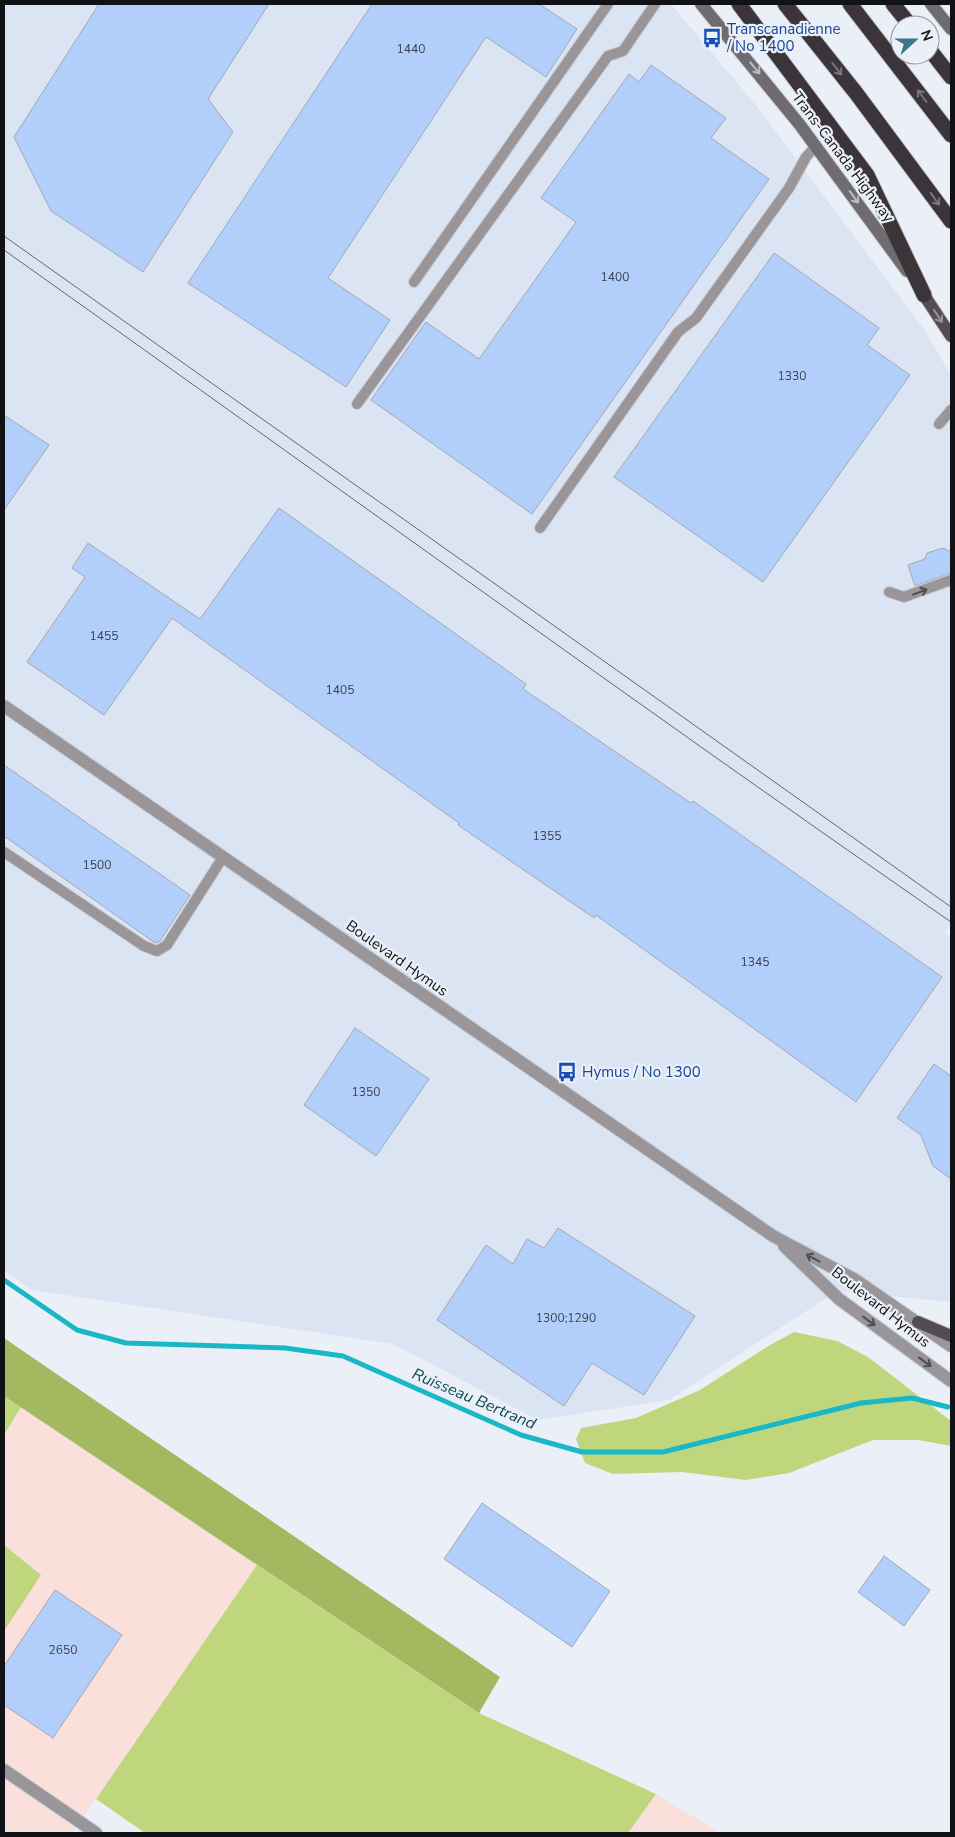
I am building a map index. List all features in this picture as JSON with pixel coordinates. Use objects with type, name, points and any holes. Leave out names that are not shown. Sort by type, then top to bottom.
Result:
[{"type":"highway","points":[[739,4],[867,176],[924,296]]},
{"type":"highway","points":[[785,4],[856,93],[951,222]]},
{"type":"highway","points":[[850,4],[951,135]]},
{"type":"highway","points":[[893,4],[902,15]]},
{"type":"highway","points":[[940,62],[951,76]]},
{"type":"main road","name":"Trans-Canada Highway","points":[[701,4],[816,146],[951,336]]},
{"type":"main road","points":[[931,4],[951,29]]},
{"type":"main road","points":[[918,1322],[951,1336]]},
{"type":"street","name":"Boulevard Hymus","points":[[4,706],[773,1236],[854,1279],[951,1346]]},
{"type":"street","name":"Boulevard Hymus","points":[[773,1236],[839,1299],[951,1381]]},
{"type":"street","points":[[4,1770],[96,1833]]},
{"type":"lane","points":[[414,282],[608,4]]},
{"type":"lane","points":[[357,404],[608,56],[623,51],[655,4]]},
{"type":"lane","points":[[540,528],[678,332],[696,318],[789,188],[806,157],[816,146]]},
{"type":"lane","points":[[939,424],[951,410]]},
{"type":"lane","points":[[889,592],[904,597],[951,580]]},
{"type":"lane","points":[[4,852],[144,946],[157,951],[167,945],[223,857]]},
{"type":"shaded area","points":[[4,4],[671,4],[754,103],[923,328],[951,375],[951,923],[945,932],[951,937],[951,1302],[837,1291],[669,1400],[538,1420],[393,1344],[32,1290],[4,1270]]},
{"type":"shaded area","points":[[21,1407],[257,1565],[72,1833],[4,1833],[4,1631],[40,1575],[4,1545],[4,1435]]},
{"type":"shaded area","points":[[656,1794],[720,1833],[628,1833]]},
{"type":"green space","points":[[794,1332],[837,1341],[868,1357],[951,1421],[951,1446],[919,1440],[873,1440],[789,1473],[746,1480],[682,1472],[613,1474],[585,1463],[576,1439],[581,1428],[636,1418],[700,1390],[770,1345]]},
{"type":"green space","points":[[4,1338],[500,1677],[479,1713],[4,1396]]},
{"type":"green space","points":[[4,1396],[21,1407],[4,1435]]},
{"type":"green space","points":[[4,1545],[41,1575],[4,1631]]},
{"type":"green space","points":[[257,1565],[479,1713],[656,1794],[628,1833],[145,1833],[96,1799]]},
{"type":"building","points":[[99,4],[269,4],[208,99],[233,132],[143,272],[51,211],[14,137]]},
{"type":"building","points":[[372,4],[539,4],[577,29],[546,77],[486,37],[328,278],[390,320],[346,387],[188,283]]},
{"type":"building","points":[[651,65],[726,118],[711,138],[769,179],[532,514],[371,400],[426,322],[479,359],[576,222],[541,198],[629,74],[639,82]]},
{"type":"building","points":[[774,253],[879,328],[867,345],[910,375],[763,582],[614,477]]},
{"type":"building","points":[[4,415],[49,445],[4,510]]},
{"type":"building","points":[[279,508],[526,684],[523,689],[691,803],[693,801],[942,977],[856,1102],[596,915],[594,918],[458,825],[459,823],[172,618],[104,715],[27,662],[85,577],[72,568],[88,543],[200,619]]},
{"type":"building","points":[[943,548],[951,552],[951,573],[915,586],[908,565],[925,559],[927,553]]},
{"type":"building","points":[[4,765],[190,895],[160,941],[155,943],[4,836]]},
{"type":"building","points":[[355,1028],[429,1079],[376,1156],[304,1105]]},
{"type":"building","points":[[934,1064],[951,1076],[951,1179],[933,1166],[921,1135],[897,1118]]},
{"type":"building","points":[[558,1228],[695,1316],[644,1395],[592,1363],[564,1406],[437,1320],[486,1245],[513,1264],[527,1239],[544,1248]]},
{"type":"building","points":[[482,1503],[610,1591],[572,1647],[444,1559]]},
{"type":"building","points":[[884,1556],[930,1590],[904,1626],[858,1592]]},
{"type":"building","points":[[55,1590],[122,1635],[53,1738],[4,1705],[4,1666]]},
{"type":"waterway","name":"Ruisseau Bertrand","points":[[4,1280],[77,1330],[126,1343],[285,1348],[343,1356],[521,1435],[582,1452],[663,1452],[861,1403],[912,1398],[948,1407]]},
{"type":"tram line","points":[[4,236],[951,907]]},
{"type":"tram line","points":[[4,250],[595,672],[951,922]]},
{"type":"place","name":"Transcanadienne / No 1400","points":[[712,38]]},
{"type":"place","name":"Hymus / No 1300","points":[[567,1072]]}]
